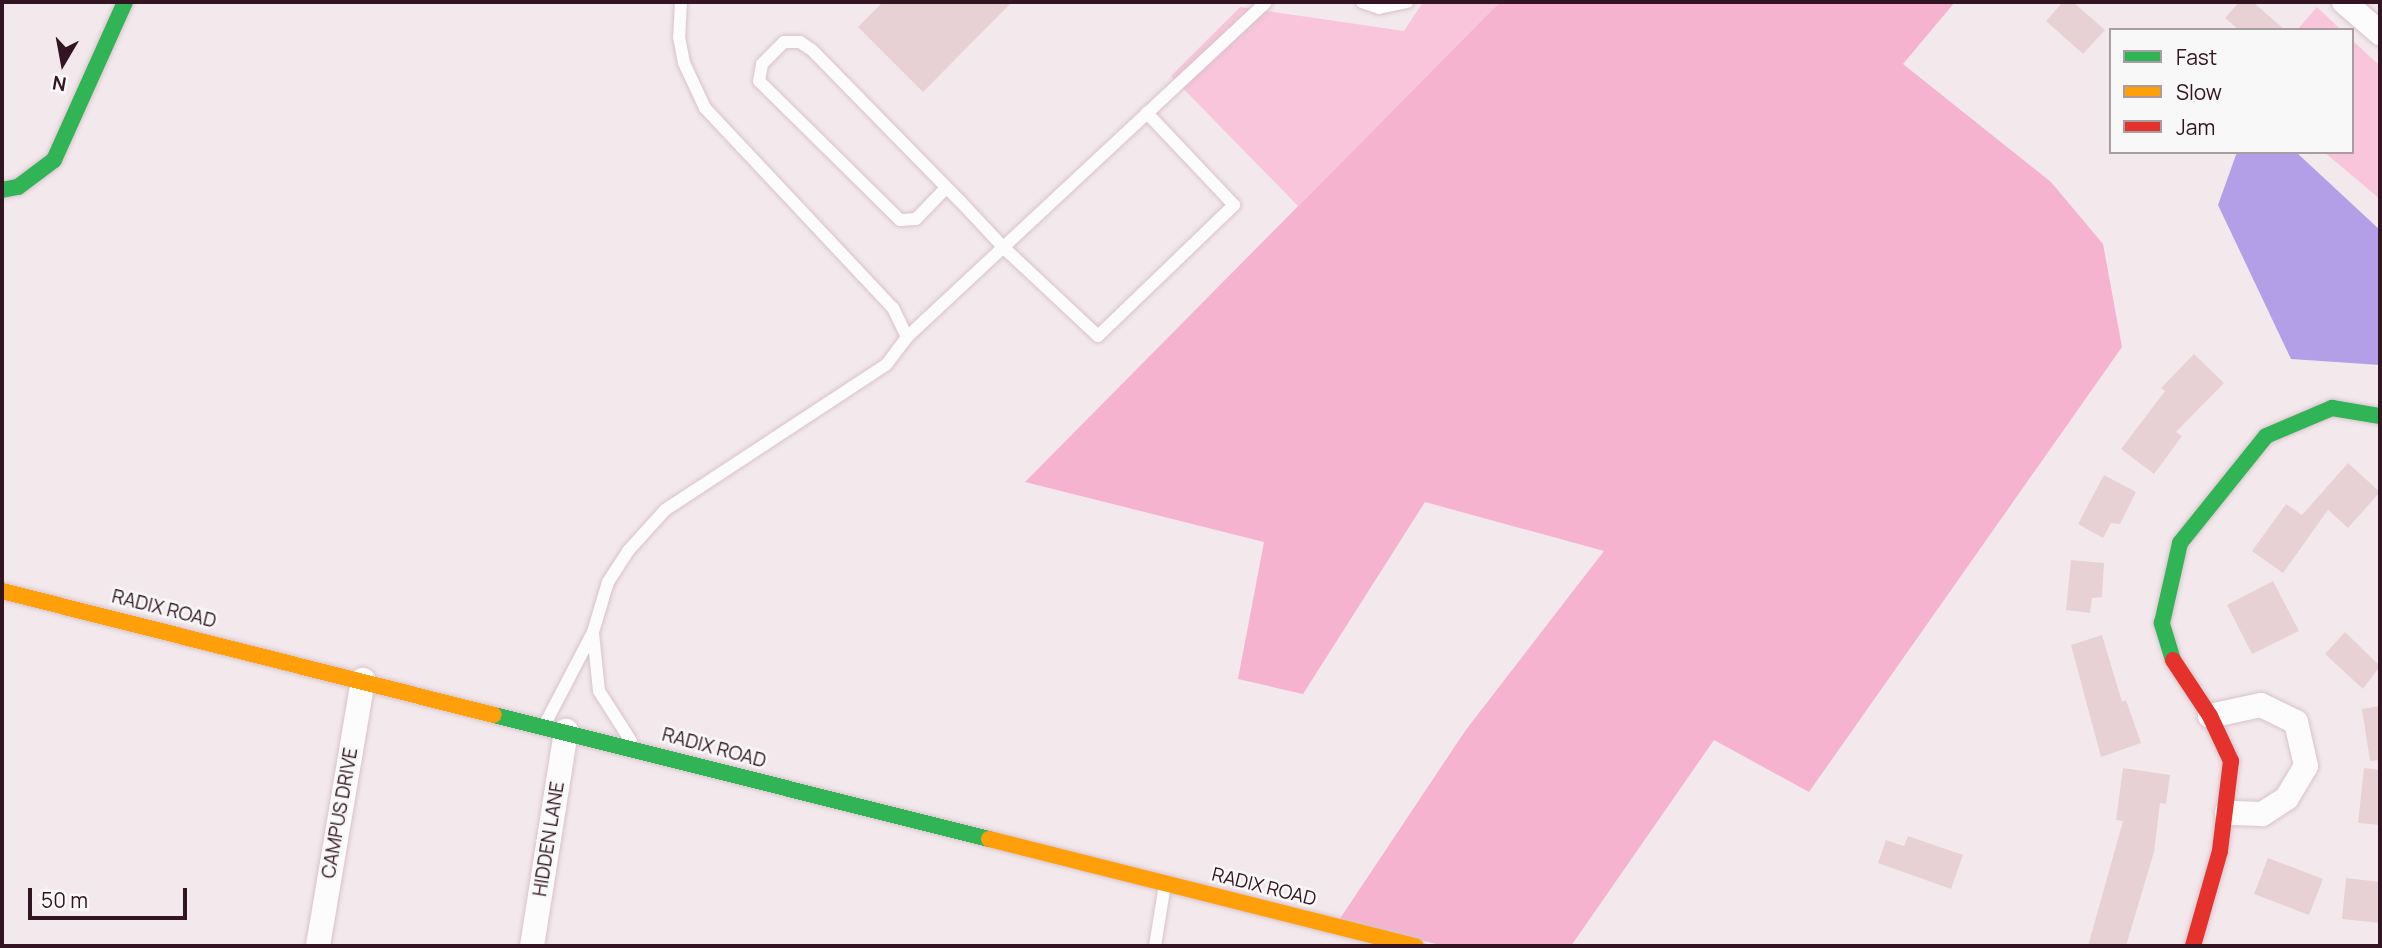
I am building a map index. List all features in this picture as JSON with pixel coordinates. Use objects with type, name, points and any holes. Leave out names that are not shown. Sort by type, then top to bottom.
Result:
[{"type":"street","points":[[2,190],[18,187],[54,160],[125,2]]},
{"type":"street","points":[[2344,2],[2380,33]]},
{"type":"street","points":[[2193,946],[2227,813],[2231,761],[2210,716],[2176,670],[2162,623],[2180,543],[2266,436],[2332,408],[2380,415]]},
{"type":"street","name":"RADIX ROAD","points":[[2,591],[1416,946]]},
{"type":"street","name":"CAMPUS DRIVE","points":[[318,946],[363,680]]},
{"type":"street","points":[[2210,716],[2261,705],[2296,722],[2306,766],[2297,787],[2262,814],[2227,813]]},
{"type":"street","name":"HIDDEN LANE","points":[[532,946],[556,728]]},
{"type":"lane","points":[[681,2],[679,37],[684,63],[705,108],[893,308],[907,337]]},
{"type":"lane","points":[[556,728],[593,632],[608,582],[628,551],[665,510],[886,365],[907,337],[1266,2]]},
{"type":"lane","points":[[1362,2],[1379,8],[1406,2]]},
{"type":"lane","points":[[946,188],[916,219],[900,220],[759,81],[762,64],[784,42],[800,42],[946,188],[1003,247],[1098,336],[1234,205],[1147,113]]},
{"type":"lane","points":[[593,632],[599,691],[638,750]]},
{"type":"lane","points":[[1155,946],[1165,884]]},
{"type":"shaded area","points":[[1423,2],[1500,2],[1298,206],[1171,76],[1240,7],[1404,31]]},
{"type":"shaded area","points":[[1500,2],[1955,2],[1903,64],[2051,182],[2103,244],[2122,347],[1809,792],[1714,740],[1571,946],[1444,946],[1339,920],[1465,731],[1604,551],[1425,502],[1303,694],[1238,679],[1264,542],[1025,482]]},
{"type":"shaded area","points":[[2317,7],[2339,28],[2299,28]]},
{"type":"shaded area","points":[[2354,42],[2380,66],[2380,199],[2326,154],[2354,154]]},
{"type":"shaded area","points":[[2236,154],[2298,154],[2380,230],[2380,365],[2291,359],[2218,205]]},
{"type":"building","points":[[883,2],[1012,2],[923,92],[858,27]]},
{"type":"building","points":[[2063,2],[2073,2],[2105,30],[2083,54],[2046,21]]},
{"type":"building","points":[[2239,2],[2253,2],[2283,28],[2237,28],[2225,18]]},
{"type":"building","points":[[2194,354],[2224,383],[2176,432],[2182,436],[2154,474],[2121,449],[2165,391],[2161,388]]},
{"type":"building","points":[[2348,463],[2380,492],[2348,528],[2328,510],[2283,573],[2252,551],[2286,504],[2302,515]]},
{"type":"building","points":[[2104,475],[2136,492],[2120,524],[2111,523],[2103,538],[2078,524]]},
{"type":"building","points":[[2071,560],[2104,563],[2102,597],[2092,598],[2090,613],[2066,610]]},
{"type":"building","points":[[2273,581],[2299,631],[2252,654],[2227,605]]},
{"type":"building","points":[[2345,632],[2380,666],[2363,689],[2325,654]]},
{"type":"building","points":[[2102,635],[2122,702],[2126,700],[2141,743],[2101,757],[2071,645]]},
{"type":"building","points":[[2380,706],[2380,760],[2370,761],[2362,709]]},
{"type":"building","points":[[2123,768],[2170,775],[2166,804],[2160,803],[2154,852],[2126,946],[2088,946],[2123,821],[2116,820]]},
{"type":"building","points":[[2364,768],[2380,770],[2380,825],[2358,823]]},
{"type":"building","points":[[1908,836],[1963,855],[1951,889],[1878,863],[1886,840],[1904,846]]},
{"type":"building","points":[[2268,858],[2323,879],[2309,915],[2254,894]]},
{"type":"building","points":[[2346,878],[2380,882],[2380,923],[2342,919]]},
{"type":"traffic: fast","points":[[2,190],[18,187],[54,160],[125,2]]},
{"type":"traffic: fast","points":[[2173,660],[2162,623],[2180,543],[2266,436],[2332,408],[2380,416]]},
{"type":"traffic: fast","points":[[494,715],[989,839]]},
{"type":"traffic: slow","points":[[2,591],[494,715]]},
{"type":"traffic: slow","points":[[989,839],[1416,946]]},
{"type":"traffic: jam","points":[[2173,660],[2210,716],[2231,761],[2220,851],[2193,946]]}]
